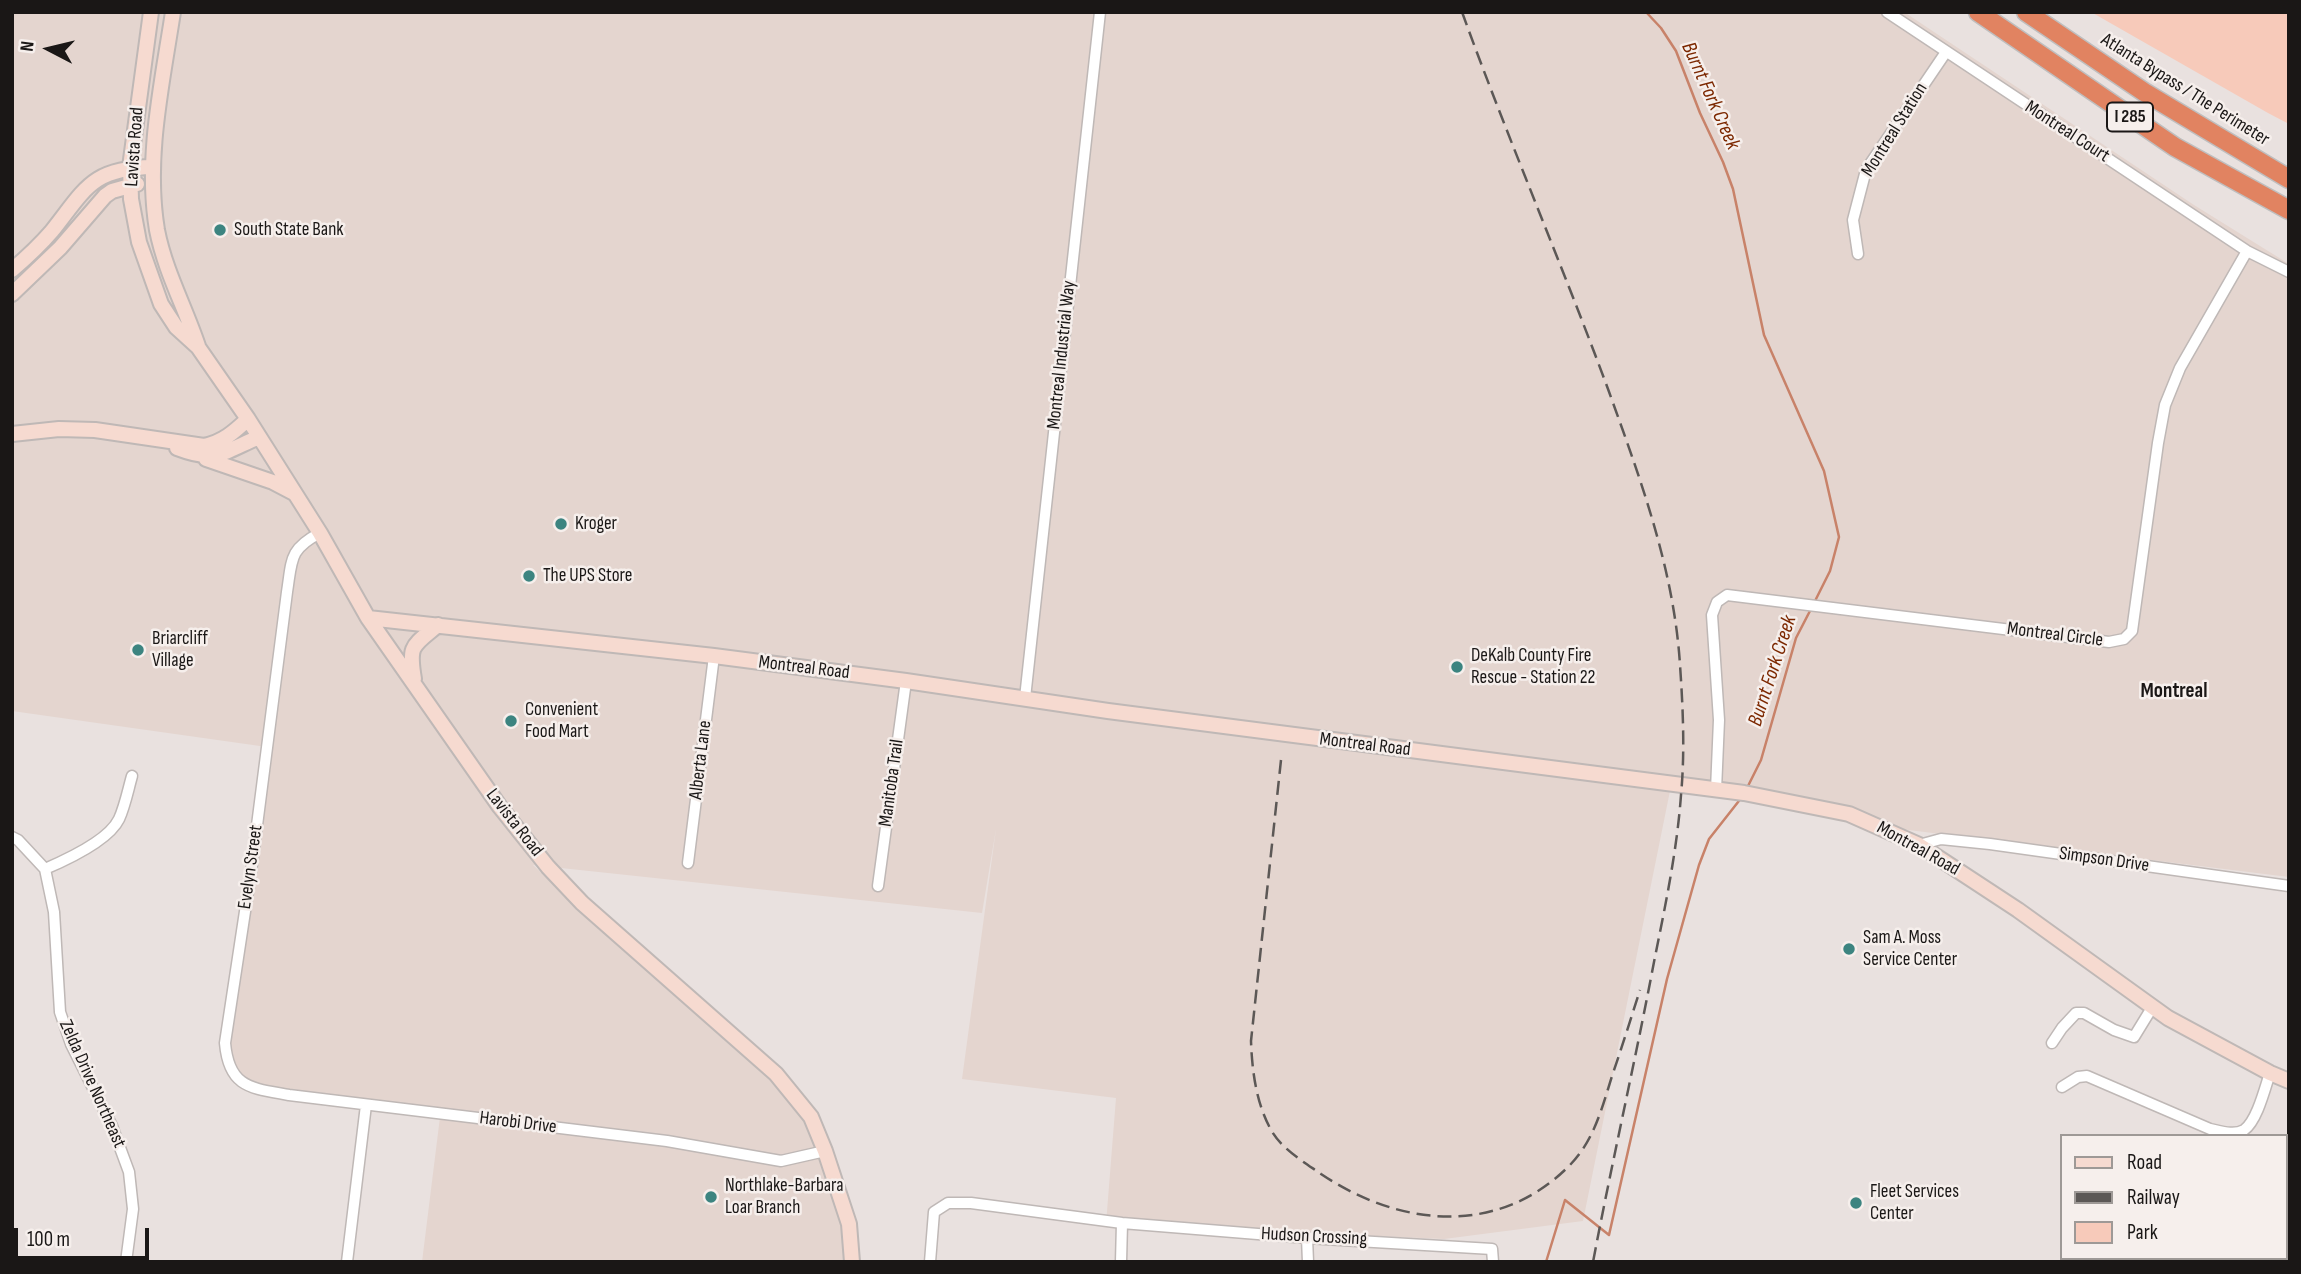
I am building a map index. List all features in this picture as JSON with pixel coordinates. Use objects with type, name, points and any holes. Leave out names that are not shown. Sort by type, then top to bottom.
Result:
[{"type":"highway","name":"I 285","points":[[1978,12],[2175,147],[2289,210]]},
{"type":"highway","name":"Atlanta Bypass / The Perimeter","points":[[2026,12],[2144,92],[2289,178]]},
{"type":"highway","points":[[2227,141],[2289,167]]},
{"type":"street","name":"Lavista Road","points":[[151,12],[130,167],[134,220],[145,263],[161,304],[176,327],[198,347],[248,419],[320,533],[368,618],[500,807],[548,867],[582,903],[631,949],[776,1074],[811,1117],[849,1224],[852,1262]]},
{"type":"street","name":"Lavista Road","points":[[173,12],[157,113],[152,183],[158,231],[166,264],[198,347]]},
{"type":"street","name":"Montreal Industrial Way","points":[[1025,698],[1100,12]]},
{"type":"street","name":"Montreal Court","points":[[1887,12],[2247,251]]},
{"type":"street","name":"Montreal Station","points":[[1858,254],[1853,220],[1866,170],[1946,52]]},
{"type":"street","points":[[12,270],[49,234],[96,178],[130,167],[153,167]]},
{"type":"street","points":[[12,294],[60,248],[97,203],[113,191],[131,185],[152,183]]},
{"type":"street","points":[[97,203],[109,200],[121,202],[134,220]]},
{"type":"street","points":[[2247,251],[2289,272]]},
{"type":"street","name":"Montreal Circle","points":[[1716,790],[1719,720],[1712,615],[1717,602],[1727,595],[2109,642],[2123,639],[2132,631],[2165,405],[2180,368],[2247,251]]},
{"type":"street","points":[[12,434],[59,429],[95,430],[204,446],[216,444],[226,438],[248,419]]},
{"type":"street","points":[[149,437],[273,482],[296,494]]},
{"type":"street","points":[[198,456],[218,456],[258,437]]},
{"type":"street","name":"Evelyn Street","points":[[320,533],[303,542],[293,557],[225,1043],[232,1071],[246,1086],[289,1095],[366,1105]]},
{"type":"street","name":"Montreal Road","points":[[368,618],[714,656],[906,681],[1120,713],[1741,793],[1849,814],[1919,845],[2018,910],[2168,1018],[2289,1081]]},
{"type":"street","points":[[415,684],[412,650],[416,642],[438,625]]},
{"type":"street","name":"Alberta Lane","points":[[688,863],[714,656]]},
{"type":"street","name":"Manitoba Trail","points":[[878,886],[906,681]]},
{"type":"street","points":[[12,837],[45,869],[95,843],[118,822],[132,776]]},
{"type":"street","name":"Simpson Drive","points":[[1919,845],[1941,839],[1990,844],[2289,886]]},
{"type":"street","name":"Zelda Drive Northeast","points":[[45,869],[54,912],[60,1012],[71,1044],[112,1126],[129,1172],[133,1209],[126,1262]]},
{"type":"street","points":[[2052,1043],[2076,1013],[2084,1013],[2114,1030],[2134,1037],[2153,1006]]},
{"type":"street","points":[[2062,1087],[2078,1077],[2087,1076],[2210,1129],[2230,1133],[2243,1130],[2251,1122],[2270,1073]]},
{"type":"street","points":[[347,1262],[366,1105]]},
{"type":"street","name":"Harobi Drive","points":[[366,1105],[667,1141],[781,1161],[825,1151]]},
{"type":"street","name":"Hudson Crossing","points":[[930,1262],[934,1212],[947,1203],[971,1203],[1122,1223],[1492,1249],[1493,1262]]},
{"type":"street","points":[[1121,1262],[1122,1223]]},
{"type":"street","points":[[1307,1238],[1308,1262]]},
{"type":"shaded area","points":[[12,12],[1904,12],[2194,205],[2289,264],[2289,877],[1868,825],[1672,781],[1583,1221],[1444,1239],[1106,1224],[1116,1098],[962,1079],[996,829],[982,913],[533,865],[646,970],[762,1055],[810,1117],[838,1180],[848,1262],[422,1262],[440,1117],[246,1083],[224,1055],[267,747],[12,711]]},
{"type":"green space","points":[[2091,12],[2289,12],[2289,124],[2268,113]]},
{"type":"waterway","name":"Burnt Fork Creek","points":[[1646,12],[1661,28],[1676,51],[1723,162],[1733,189],[1764,335],[1824,471],[1839,537],[1830,571],[1815,601]]},
{"type":"waterway","name":"Burnt Fork Creek","points":[[1747,788],[1761,760],[1796,638],[1812,607]]},
{"type":"waterway","name":"Burnt Fork Creek","points":[[1546,1262],[1565,1200],[1609,1235],[1667,979],[1699,865],[1709,839],[1742,797]]},
{"type":"railway","points":[[1462,12],[1632,456],[1663,559],[1676,629],[1683,714],[1682,779],[1677,837],[1593,1262]]},
{"type":"railway","points":[[1281,760],[1251,1041],[1252,1063],[1261,1108],[1274,1135],[1293,1154],[1321,1174],[1351,1192],[1383,1205],[1448,1217],[1480,1214],[1511,1205],[1541,1189],[1569,1166],[1591,1135],[1601,1112],[1640,990]]},
{"type":"place","name":"South State Bank","points":[[220,230]]},
{"type":"place","name":"Kroger","points":[[561,524]]},
{"type":"place","name":"The UPS Store","points":[[529,576]]},
{"type":"place","name":"Briarcliff Village","points":[[138,650]]},
{"type":"place","name":"DeKalb County Fire Rescue - Station 22","points":[[1457,667]]},
{"type":"place","name":"Convenient Food Mart","points":[[511,721]]},
{"type":"place","name":"Sam A. Moss Service Center","points":[[1849,949]]},
{"type":"place","name":"Northlake-Barbara Loar Branch","points":[[711,1197]]},
{"type":"place","name":"Fleet Services Center","points":[[1856,1203]]},
{"type":"district","name":"Montreal","points":[[2174,692]]}]
